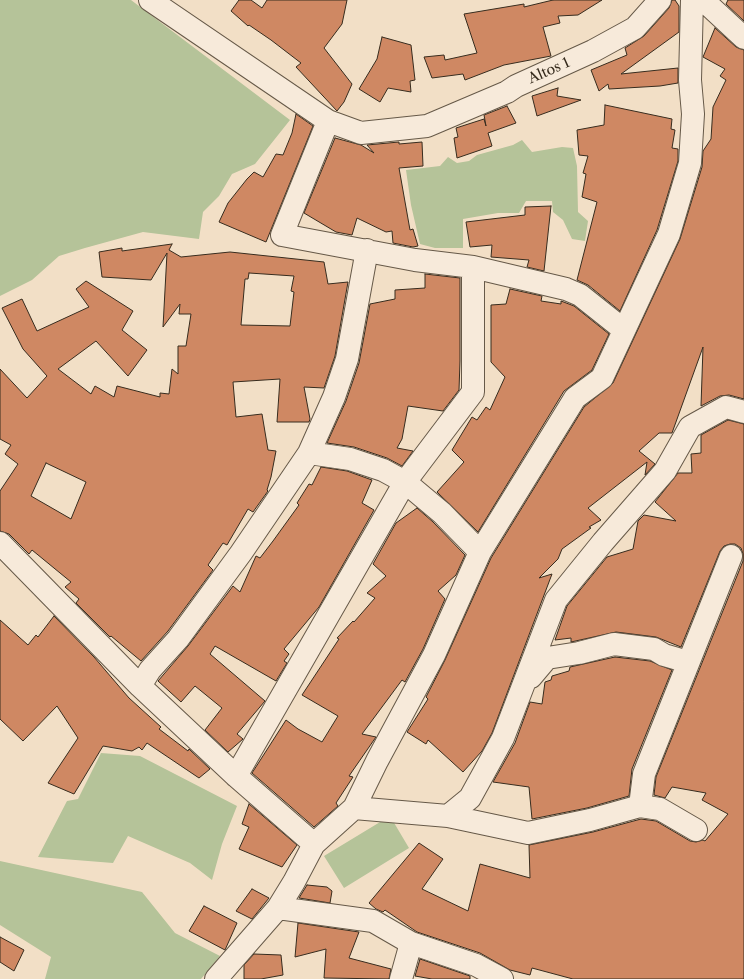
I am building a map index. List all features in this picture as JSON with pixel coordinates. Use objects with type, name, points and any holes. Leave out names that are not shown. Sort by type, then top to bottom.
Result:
[{"type":"street","name":"Altos 1","points":[[150,0],[328,122],[362,133],[427,126],[507,92],[516,86],[593,51],[635,28],[660,0]]},
{"type":"street","points":[[216,979],[278,908],[314,844],[354,808],[377,761],[434,655],[480,552],[575,398],[602,378],[669,234],[690,163],[693,114],[690,80],[692,0]]},
{"type":"street","points":[[703,0],[744,38]]},
{"type":"street","points":[[328,122],[282,235],[415,260],[473,267],[566,289],[580,295],[624,330]]},
{"type":"street","points":[[140,686],[150,670],[178,639],[241,553],[309,453],[334,397],[347,359],[367,250]]},
{"type":"street","points":[[236,776],[405,482],[474,392],[473,267]]},
{"type":"street","points":[[448,816],[470,798],[503,738],[556,600],[603,542],[665,471],[690,427],[726,407],[744,412]]},
{"type":"street","points":[[309,453],[350,459],[383,470],[405,482],[442,513],[480,552]]},
{"type":"street","points":[[0,542],[140,686],[236,776],[314,844]]},
{"type":"street","points":[[640,806],[644,774],[731,556]]},
{"type":"street","points":[[524,686],[547,658],[578,653],[614,644],[654,650],[664,655],[688,662]]},
{"type":"street","points":[[354,808],[448,816],[528,833],[590,820],[640,806],[660,809],[696,830]]},
{"type":"street","points":[[278,908],[373,921],[411,943],[476,965],[502,979]]},
{"type":"street","points":[[402,979],[411,943]]},
{"type":"green space","points":[[0,0],[131,0],[290,120],[255,164],[232,174],[219,196],[203,212],[199,239],[143,232],[85,248],[59,256],[32,280],[0,296]]},
{"type":"green space","points":[[522,140],[532,152],[562,147],[573,148],[577,166],[578,212],[588,221],[585,241],[572,239],[563,220],[553,212],[552,201],[526,201],[519,213],[498,213],[463,219],[463,248],[435,248],[420,244],[411,205],[406,170],[440,166],[448,157],[457,163],[469,161],[477,155],[513,145]]},
{"type":"green space","points":[[101,753],[140,756],[237,806],[222,844],[212,880],[190,863],[128,836],[113,863],[38,857],[67,801],[78,799]]},
{"type":"green space","points":[[390,816],[409,848],[344,888],[324,856]]},
{"type":"green space","points":[[0,861],[142,892],[175,933],[220,956],[201,979],[45,979],[51,957],[0,925]]},
{"type":"building","points":[[239,0],[251,0],[262,8],[267,0],[347,0],[342,24],[324,48],[352,84],[344,102],[337,111],[296,67],[301,63],[271,40],[249,25],[248,26],[231,11]]},
{"type":"building","points":[[553,0],[602,0],[578,15],[558,16],[560,23],[543,27],[551,56],[504,65],[465,80],[463,74],[432,78],[424,57],[444,55],[445,60],[477,53],[464,14],[524,4],[524,7]]},
{"type":"building","points":[[672,0],[675,0],[679,6],[679,32],[621,74],[678,68],[678,83],[660,86],[609,89],[608,84],[599,91],[591,70],[627,55],[625,48],[644,36],[669,8]]},
{"type":"building","points":[[728,0],[744,0],[744,21],[726,4]]},
{"type":"building","points":[[715,28],[736,47],[744,50],[744,399],[729,395],[720,396],[701,406],[703,347],[672,433],[659,433],[639,451],[655,464],[645,475],[647,462],[588,508],[601,520],[589,527],[591,528],[562,549],[558,559],[539,578],[552,574],[492,733],[482,751],[463,772],[428,740],[426,744],[407,732],[428,699],[426,697],[445,660],[491,558],[584,407],[613,383],[680,239],[702,167],[703,151],[711,139],[713,107],[726,80],[720,76],[725,69],[703,57]]},
{"type":"building","points":[[382,37],[411,45],[415,80],[410,81],[411,92],[388,88],[380,102],[359,89],[377,59]]},
{"type":"building","points":[[558,88],[557,96],[581,100],[537,116],[532,96]]},
{"type":"building","points":[[605,105],[672,119],[671,129],[675,130],[672,148],[678,149],[678,161],[657,230],[620,311],[588,285],[577,280],[597,202],[582,197],[586,174],[583,173],[588,156],[579,155],[577,130],[604,125]]},
{"type":"building","points":[[507,106],[516,123],[488,133],[492,146],[457,158],[454,138],[458,137],[456,128],[484,119],[486,126],[484,115]]},
{"type":"building","points":[[296,114],[313,126],[266,242],[219,222],[228,203],[247,179],[254,172],[263,177],[276,154],[283,155],[292,133]]},
{"type":"building","points":[[335,138],[361,145],[374,153],[367,145],[399,142],[399,144],[422,142],[423,166],[399,168],[410,230],[413,229],[418,246],[413,247],[393,243],[392,231],[386,232],[357,218],[352,235],[336,232],[304,213]]},
{"type":"building","points":[[551,206],[544,271],[527,267],[529,260],[491,257],[492,245],[470,247],[466,222],[525,215],[525,207]]},
{"type":"building","points":[[172,244],[169,250],[181,257],[230,252],[324,262],[328,284],[348,282],[335,356],[324,388],[304,387],[310,419],[309,422],[277,422],[280,379],[233,382],[236,417],[262,414],[268,450],[276,451],[268,491],[253,512],[248,509],[227,545],[223,543],[208,565],[213,570],[168,631],[141,661],[111,636],[110,637],[76,603],[79,599],[65,587],[71,582],[32,550],[29,554],[9,534],[0,531],[0,491],[18,464],[5,454],[11,445],[0,439],[0,369],[27,398],[47,376],[23,349],[2,308],[22,299],[37,331],[89,307],[76,289],[86,281],[133,311],[122,330],[147,350],[128,376],[96,341],[58,369],[91,394],[95,386],[114,397],[117,386],[160,397],[160,393],[169,394],[172,369],[178,374],[178,346],[186,346],[191,314],[179,314],[180,304],[163,327],[167,253],[151,280],[102,277],[99,252],[122,248],[122,251]],"holes":[[[249,273],[294,276],[291,291],[294,292],[290,326],[241,325],[245,279],[248,279]],[[46,463],[86,482],[71,519],[31,496]]]},
{"type":"building","points":[[425,274],[460,278],[459,390],[443,411],[408,406],[402,439],[397,448],[413,451],[402,466],[387,458],[354,447],[327,443],[346,401],[359,363],[370,304],[395,299],[395,290],[425,288]]},
{"type":"building","points":[[510,289],[542,296],[541,301],[561,304],[561,301],[574,306],[609,334],[592,370],[564,391],[478,532],[437,492],[464,462],[452,450],[472,417],[477,420],[486,407],[490,410],[505,377],[491,362],[491,305],[506,304]]},
{"type":"building","points":[[728,420],[744,424],[744,979],[573,979],[532,968],[530,975],[510,970],[480,953],[417,932],[385,910],[383,912],[376,909],[369,903],[419,843],[443,859],[422,889],[468,911],[480,864],[530,878],[529,845],[593,832],[641,819],[656,821],[690,841],[705,841],[728,814],[702,800],[706,793],[672,787],[665,798],[654,795],[656,777],[743,561],[741,548],[735,544],[730,544],[724,546],[720,551],[681,647],[656,637],[616,632],[571,642],[571,638],[555,640],[567,606],[607,557],[633,549],[638,521],[644,515],[676,521],[655,502],[678,473],[692,473],[691,454],[701,453],[701,435]]},
{"type":"building","points":[[321,467],[347,471],[372,480],[362,503],[374,510],[319,607],[284,649],[289,654],[284,661],[287,663],[276,681],[215,646],[210,654],[265,701],[237,734],[243,739],[228,752],[205,730],[222,708],[195,686],[181,702],[158,681],[188,646],[233,586],[240,592],[256,556],[260,558],[273,541],[299,505],[297,503],[309,484],[312,485]]},
{"type":"building","points":[[417,508],[465,555],[456,575],[438,591],[445,599],[423,649],[405,682],[402,680],[362,734],[376,737],[349,776],[353,777],[336,803],[338,806],[314,827],[252,773],[286,720],[298,729],[322,742],[338,716],[302,695],[339,639],[337,638],[353,621],[354,622],[375,598],[367,593],[386,576],[373,564],[396,523]]},
{"type":"building","points":[[54,616],[94,657],[129,698],[161,727],[159,729],[188,751],[189,749],[210,769],[199,778],[147,743],[142,750],[139,747],[132,751],[103,746],[74,794],[48,783],[78,738],[57,706],[23,741],[0,719],[0,620],[28,645],[36,635],[38,637]]},
{"type":"building","points":[[615,657],[650,661],[672,670],[632,769],[629,796],[587,808],[532,819],[529,787],[493,782],[515,743],[530,702],[542,704],[545,682],[551,680],[552,676],[569,671],[570,667]]},
{"type":"building","points":[[249,804],[297,845],[282,867],[239,849],[249,827],[242,824]]},
{"type":"building","points":[[307,885],[327,887],[332,891],[330,903],[299,898]]},
{"type":"building","points":[[252,889],[269,898],[252,919],[236,911]]},
{"type":"building","points":[[204,906],[237,923],[225,950],[189,931]]},
{"type":"building","points":[[298,923],[359,932],[349,958],[391,969],[389,979],[324,978],[326,949],[295,957]]},
{"type":"building","points":[[0,937],[24,950],[14,971],[0,962]]},
{"type":"building","points":[[254,954],[281,955],[283,975],[261,979],[244,979],[244,965]]},
{"type":"building","points":[[420,959],[470,976],[470,979],[432,979],[415,976]]}]
